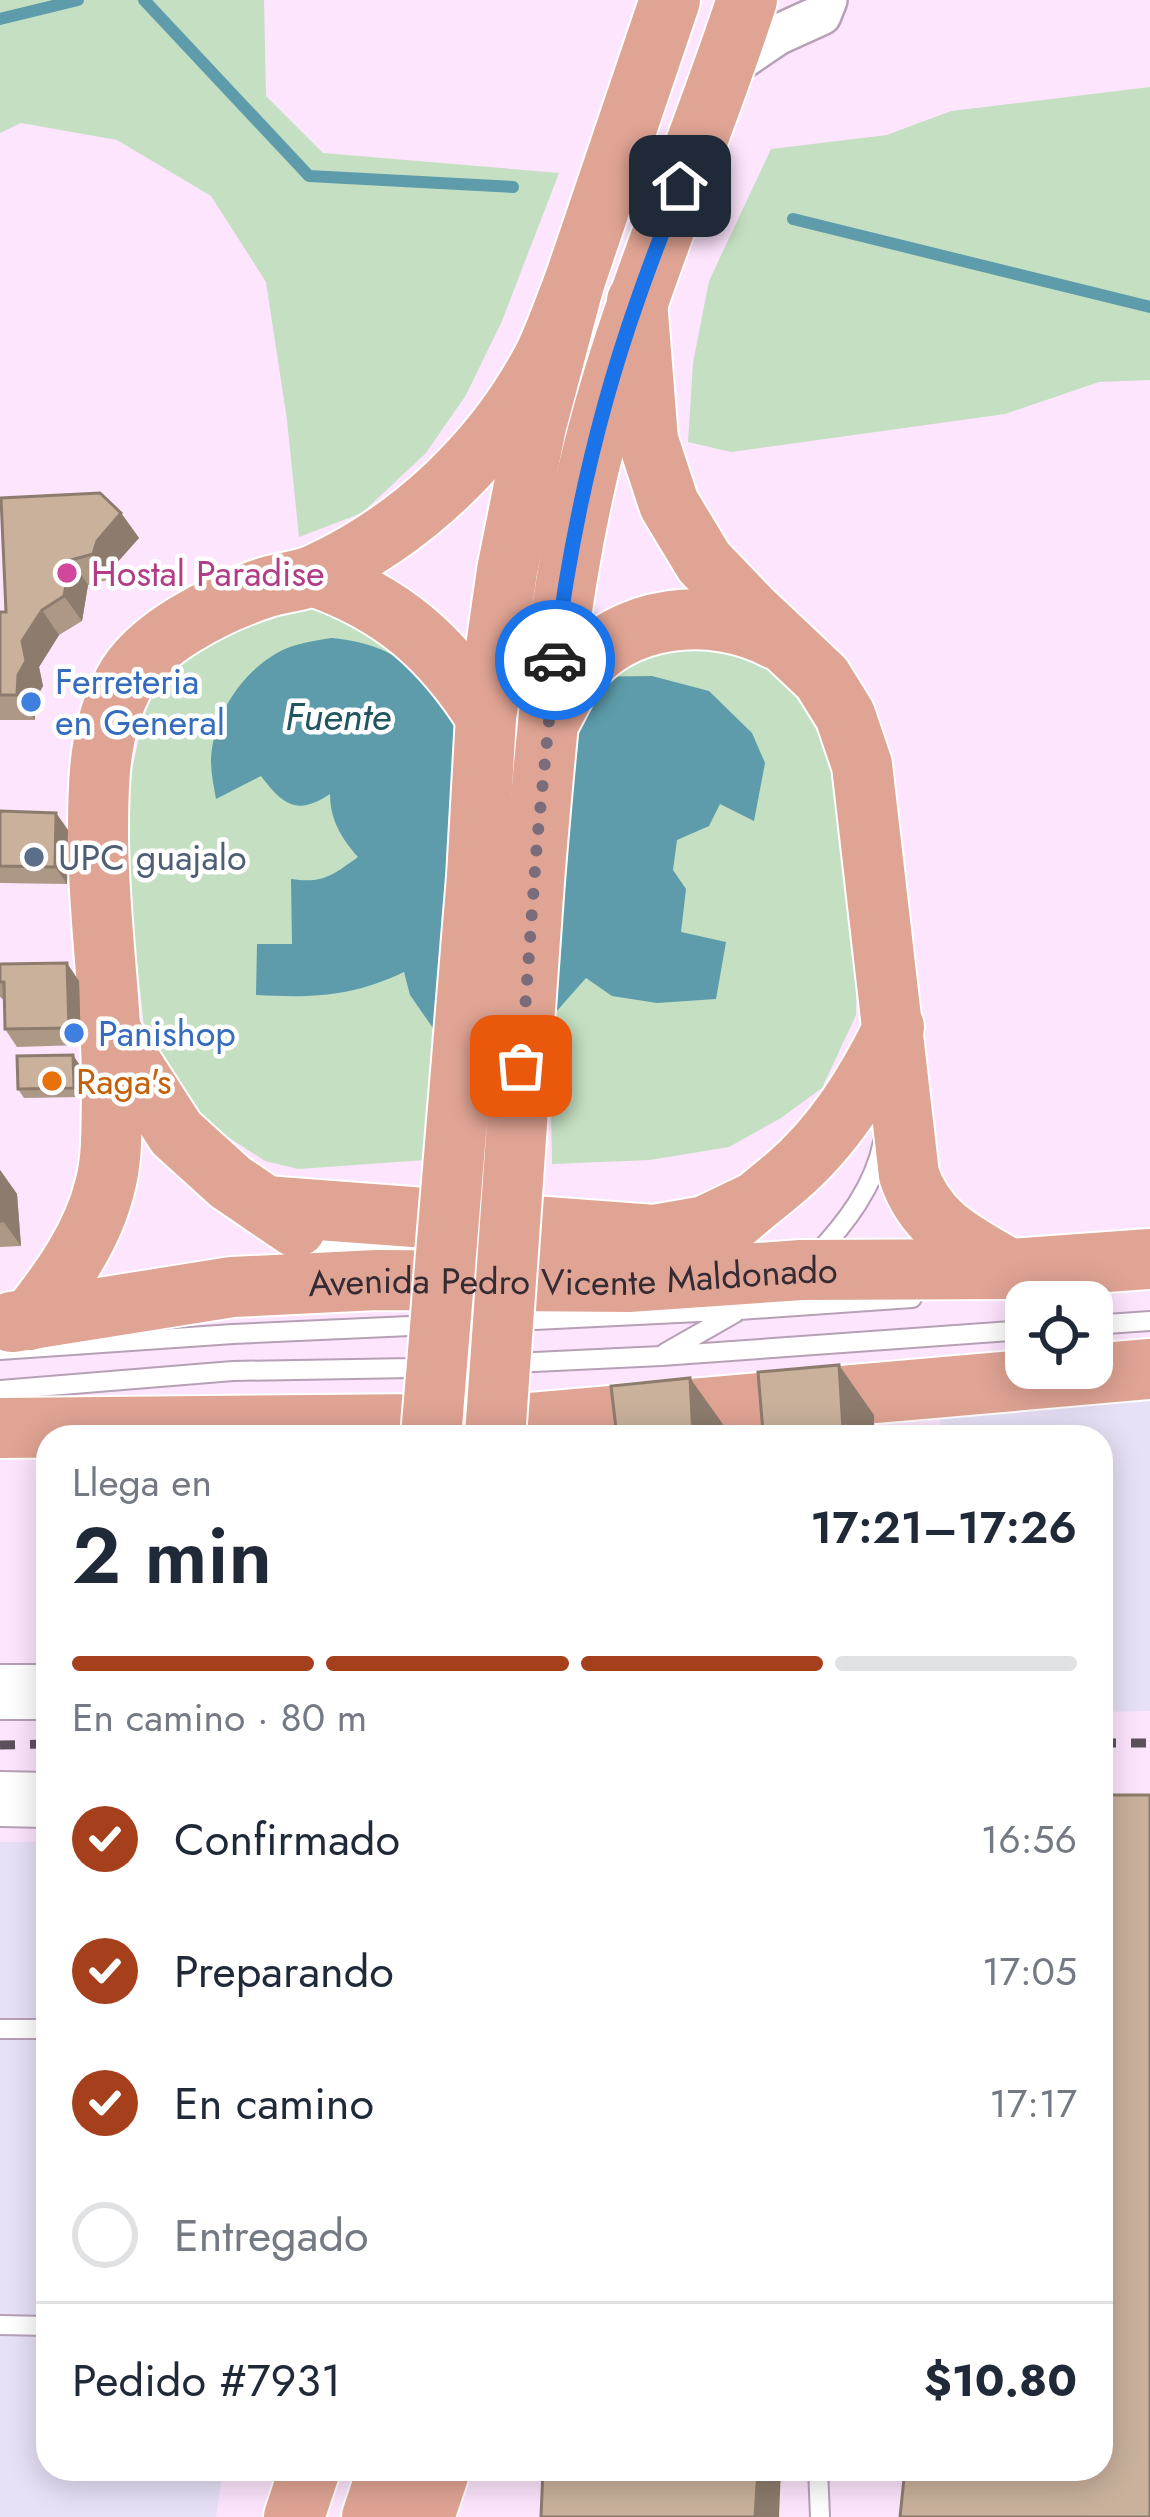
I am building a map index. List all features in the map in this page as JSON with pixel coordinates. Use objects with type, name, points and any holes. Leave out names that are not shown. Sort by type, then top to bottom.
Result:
[{"type":"main road","points":[[8,1332],[61,1280],[86,1237],[111,1156],[112,1035],[98,880],[98,766],[120,692],[142,656],[162,638],[246,594],[313,576],[383,537],[446,487],[500,427],[543,358],[574,283],[670,0]]},
{"type":"main road","points":[[411,1409],[505,879],[547,726],[565,582],[596,440],[637,301],[747,0]]},
{"type":"main road","points":[[519,1425],[505,879],[486,717],[507,572],[536,426],[574,283]]},
{"type":"main road","points":[[637,301],[648,440],[669,504],[704,562],[822,678],[845,715],[862,765],[909,1175],[915,1193],[947,1232],[1009,1270]]},
{"type":"main road","points":[[313,576],[376,603],[412,628],[465,684],[486,717]]},
{"type":"main road","points":[[547,726],[573,677],[600,651],[634,631],[670,621],[721,620],[784,643]]},
{"type":"main road","points":[[650,1269],[715,1237],[821,1143],[874,1068],[894,1027]]},
{"type":"main road","points":[[112,1035],[176,1132],[221,1174],[377,1280]]},
{"type":"main road","points":[[111,1156],[140,1135],[176,1132]]},
{"type":"main road","points":[[265,1206],[654,1235],[705,1226],[751,1204]]},
{"type":"main road","name":"Avenida Pedro Vicente Maldonado","points":[[8,1332],[232,1287],[650,1269],[1009,1270],[1150,1259]]},
{"type":"main road","points":[[589,1425],[1150,1369]]},
{"type":"main road","points":[[82,1425],[411,1409],[486,1425]]},
{"type":"main road","points":[[0,1429],[36,1427]]},
{"type":"main road","points":[[0,1692],[36,1692]]},
{"type":"main road","points":[[0,1799],[36,1800]]},
{"type":"main road","points":[[253,2517],[263,2481]]},
{"type":"main road","points":[[294,2517],[306,2481]]},
{"type":"main road","points":[[372,2517],[384,2481]]},
{"type":"main road","points":[[424,2517],[436,2481]]},
{"type":"street","points":[[724,71],[777,34],[821,14],[827,0]]},
{"type":"lane","points":[[661,1356],[801,1270],[848,1221],[879,1162],[893,1096],[894,1027]]},
{"type":"lane","points":[[326,1246],[465,1253]]},
{"type":"lane","points":[[488,1254],[534,1256]]},
{"type":"lane","points":[[487,1322],[942,1296]]},
{"type":"lane","points":[[1113,1324],[1150,1321]]},
{"type":"lane","points":[[8,1332],[233,1334],[464,1323]]},
{"type":"lane","points":[[0,1390],[233,1371],[411,1409],[661,1356],[1005,1331]]},
{"type":"lane","points":[[0,2029],[36,2029]]},
{"type":"lane","points":[[0,2325],[36,2326]]},
{"type":"lane","points":[[818,2481],[820,2517]]},
{"type":"shaded area","points":[[1150,1362],[1150,1711],[1113,1712],[1113,1425],[940,1425],[938,1377],[1005,1372],[1005,1389],[1113,1389],[1113,1365]]},
{"type":"shaded area","points":[[0,1842],[36,1842],[36,2481],[221,2481],[216,2517],[0,2517]]},
{"type":"green space","points":[[0,0],[264,0],[266,96],[323,153],[559,173],[502,321],[466,395],[426,453],[362,513],[299,537],[266,282],[211,196],[117,140],[21,123],[0,133]]},
{"type":"green space","points":[[1150,87],[1150,380],[1099,382],[1005,414],[731,452],[688,442],[693,363],[709,281],[771,149],[887,135],[951,111]]},
{"type":"green space","points":[[335,584],[462,730],[426,1160],[298,1169],[265,1161],[208,1124],[183,1099],[145,1036],[131,908],[126,798],[147,700],[162,668],[246,594]]},
{"type":"green space","points":[[689,619],[845,715],[859,895],[856,1015],[822,1088],[729,1147],[650,1160],[552,1164],[550,1048],[573,695]]},
{"type":"water","name":"Fuente","points":[[332,638],[377,648],[409,666],[462,730],[435,1031],[410,995],[404,972],[332,994],[256,995],[257,944],[292,944],[291,879],[327,877],[358,857],[338,828],[330,794],[308,805],[291,804],[261,776],[216,799],[213,745],[230,699],[251,673],[284,650]]},
{"type":"water","points":[[652,676],[709,691],[752,733],[765,763],[754,821],[720,804],[709,826],[677,840],[673,870],[686,889],[681,932],[726,942],[716,999],[657,1003],[612,996],[586,978],[548,1021],[573,677]]},
{"type":"building","points":[[100,493],[121,513],[97,541],[93,554],[71,560],[64,596],[42,610],[22,641],[26,661],[18,675],[17,695],[0,695],[0,612],[6,612],[1,498]]},
{"type":"building","points":[[0,811],[56,813],[55,867],[0,866]]},
{"type":"building","points":[[67,963],[69,1028],[5,1029],[0,964]]},
{"type":"building","name":"Raga's","points":[[73,1055],[74,1088],[18,1089],[17,1056]]},
{"type":"building","points":[[839,1365],[843,1425],[762,1425],[758,1372]]},
{"type":"building","points":[[690,1378],[692,1425],[616,1425],[611,1386]]},
{"type":"building","points":[[1113,1795],[1150,1795],[1150,2517],[900,2517],[904,2481],[1113,2481]]},
{"type":"building","points":[[542,2481],[757,2481],[755,2517],[541,2517]]},
{"type":"waterway","points":[[0,19],[78,0]]},
{"type":"waterway","points":[[144,0],[309,176],[513,187]]},
{"type":"waterway","points":[[793,219],[1150,307]]},
{"type":"railway","points":[[1113,1743],[1150,1743]]},
{"type":"railway","points":[[0,1745],[36,1744]]},
{"type":"way so far","points":[[521,1066],[555,660]]},
{"type":"place","name":"Hostal Paradise","points":[[67,573]]},
{"type":"place","name":"Ferreteria en General","points":[[31,702]]},
{"type":"place","name":"UPC guajalo","points":[[34,857]]},
{"type":"place","name":"Panishop","points":[[74,1033]]},
{"type":"place","name":"Raga's","points":[[52,1081]]},
{"type":"route","points":[[555,660],[565,582],[596,440],[637,301],[680,186]]}]
